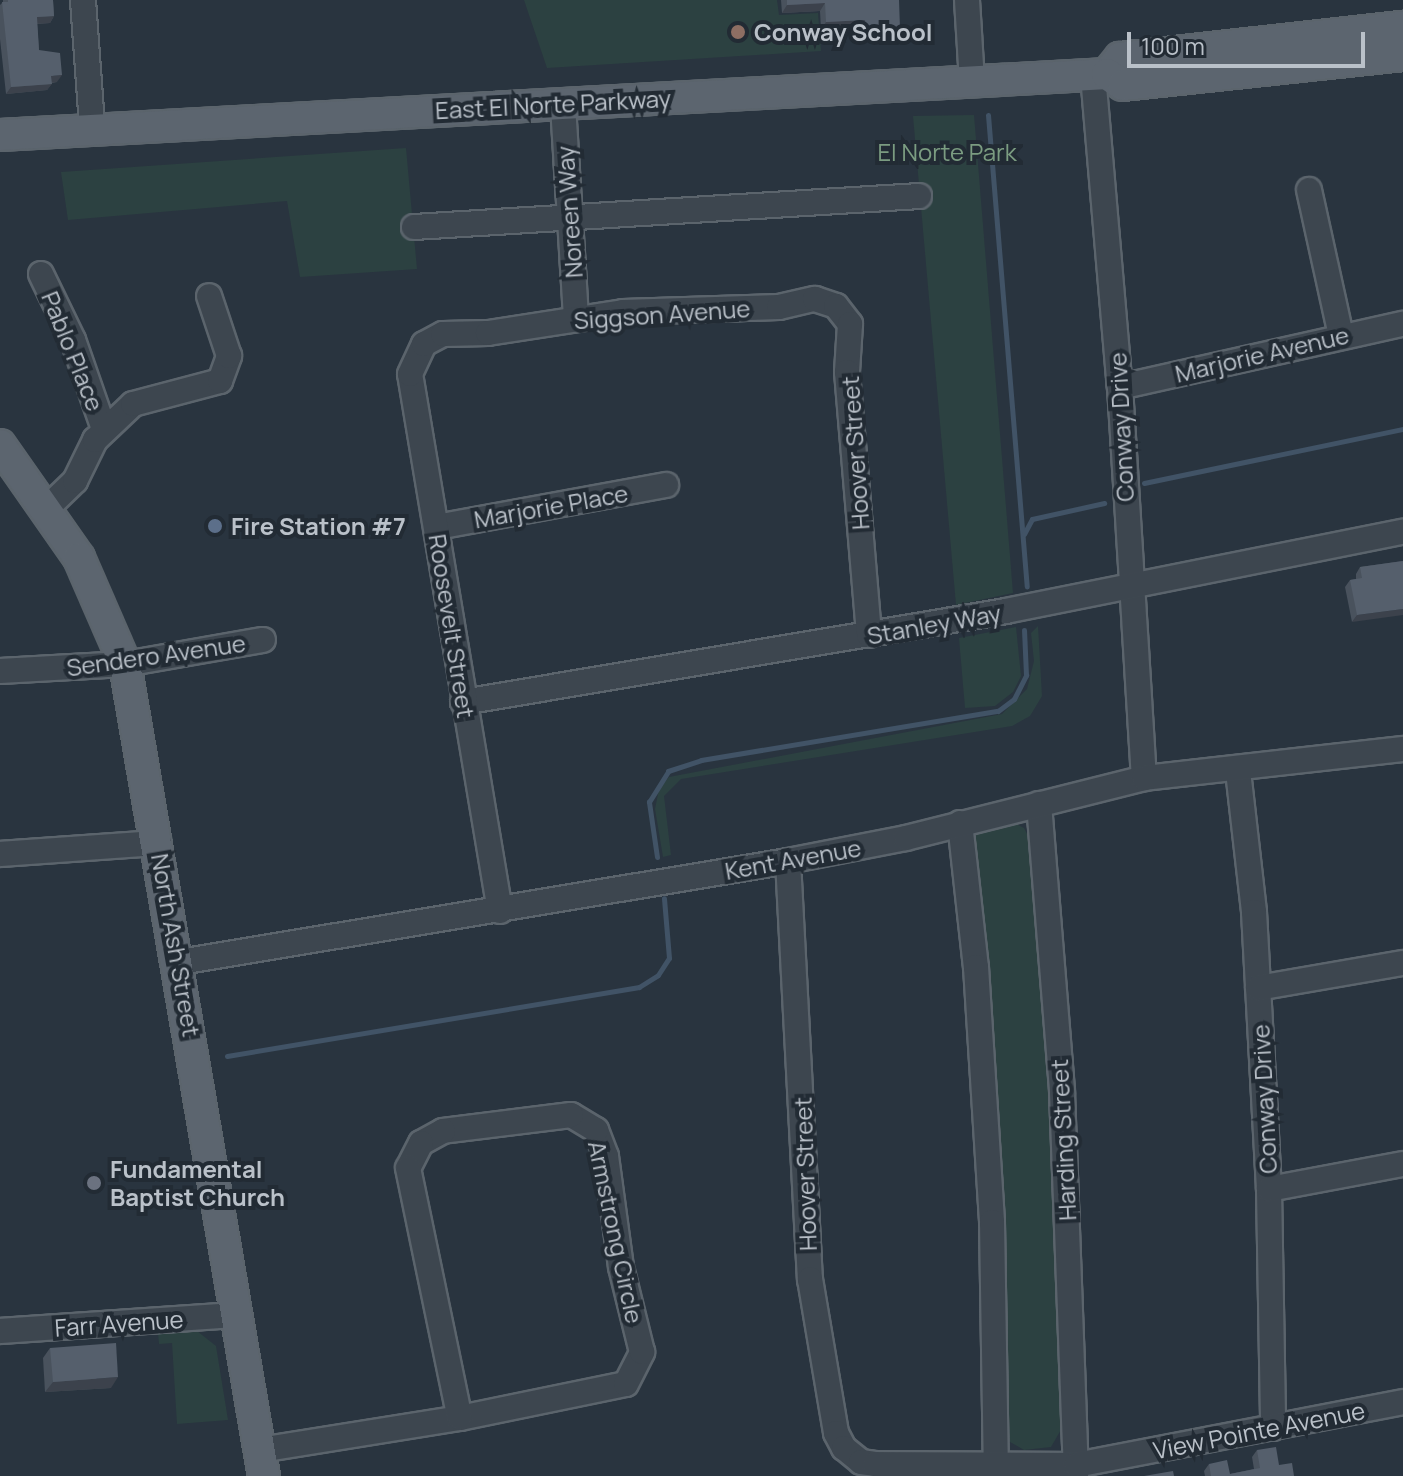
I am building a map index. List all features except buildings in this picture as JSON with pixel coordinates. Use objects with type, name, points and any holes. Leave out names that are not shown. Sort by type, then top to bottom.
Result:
[{"type":"main road","name":"East El Norte Parkway","points":[[1100,75],[1120,58],[1403,27]]},
{"type":"main road","name":"East El Norte Parkway","points":[[0,135],[92,127],[1100,75],[1123,85],[1403,55]]},
{"type":"main road","name":"North Ash Street","points":[[0,445],[47,508],[79,558],[125,664],[180,962],[262,1463]]},
{"type":"street","points":[[83,0],[92,127]]},
{"type":"street","points":[[967,0],[972,81]]},
{"type":"street","name":"Conway Drive","points":[[1100,75],[1144,778]]},
{"type":"street","name":"Noreen Way","points":[[563,105],[576,318]]},
{"type":"street","points":[[1309,190],[1341,336]]},
{"type":"street","points":[[414,227],[919,196]]},
{"type":"street","name":"Pablo Place","points":[[41,274],[73,340],[104,429]]},
{"type":"street","points":[[47,508],[75,481],[104,429],[133,404],[220,381],[229,356],[209,296]]},
{"type":"street","name":"Siggson Avenue","points":[[424,344],[443,334],[488,333],[576,318],[807,301]]},
{"type":"street","name":"Hoover Street","points":[[807,301],[836,306],[850,324],[847,372],[869,635]]},
{"type":"street","name":"Marjorie Avenue","points":[[1120,387],[1403,324]]},
{"type":"street","name":"Roosevelt Street","points":[[424,344],[410,374],[500,911]]},
{"type":"street","name":"Marjorie Place","points":[[437,527],[666,485]]},
{"type":"street","name":"Stanley Way","points":[[463,702],[1130,589],[1403,532]]},
{"type":"street","name":"Sendero Avenue","points":[[0,671],[125,664],[263,640]]},
{"type":"street","name":"Kent Avenue","points":[[180,962],[788,861],[1144,778],[1238,771],[1403,749]]},
{"type":"street","name":"Conway Drive","points":[[1238,771],[1258,988],[1269,1189],[1273,1428]]},
{"type":"street","name":"Harding Street","points":[[1039,804],[1062,1092],[1076,1471]]},
{"type":"street","points":[[960,823],[976,967],[992,1222],[996,1472]]},
{"type":"street","points":[[0,854],[159,843]]},
{"type":"street","name":"Hoover Street","points":[[788,861],[810,1279],[836,1433],[844,1448],[861,1462],[875,1464]]},
{"type":"street","points":[[1258,988],[1403,963]]},
{"type":"street","name":"Armstrong Circle","points":[[262,1463],[460,1418],[620,1389],[639,1367],[642,1352],[621,1267],[606,1156],[596,1130],[571,1115],[443,1131],[421,1143],[408,1168],[460,1418]]},
{"type":"street","points":[[1269,1189],[1403,1164]]},
{"type":"street","name":"Farr Avenue","points":[[0,1331],[237,1315]]},
{"type":"street","name":"View Pointe Avenue","points":[[875,1464],[996,1472],[1076,1471],[1403,1402]]},
{"type":"green space","name":"Conway School","points":[[524,0],[777,0],[779,15],[818,13],[821,51],[547,68]]},
{"type":"green space","name":"El Norte Park","points":[[974,115],[1013,593],[956,605],[913,116]]},
{"type":"green space","points":[[406,148],[417,269],[300,277],[287,201],[68,220],[61,172]]},
{"type":"green space","points":[[1038,626],[1042,696],[1030,716],[1012,726],[681,779],[664,796],[671,855],[663,857],[655,809],[659,789],[669,777],[1002,714],[1027,689],[1034,661],[1031,633]]},
{"type":"green space","points":[[1016,627],[1021,676],[1013,692],[995,706],[965,708],[959,638]]},
{"type":"green space","points":[[1012,822],[1024,828],[1030,840],[1046,1035],[1062,1428],[1051,1447],[1024,1450],[1005,1439],[972,838],[979,831]]},
{"type":"green space","points":[[197,1331],[216,1346],[228,1420],[177,1424],[172,1343],[159,1344],[158,1333]]},
{"type":"waterway","points":[[988,115],[1027,586]]},
{"type":"waterway","points":[[1144,483],[1403,429]]},
{"type":"waterway","points":[[1024,534],[1032,519],[1104,503]]},
{"type":"waterway","points":[[657,857],[649,802],[668,771],[701,760],[998,711],[1014,699],[1026,675],[1024,630]]},
{"type":"waterway","points":[[227,1056],[639,987],[658,975],[669,958],[664,898]]},
{"type":"place","name":"Conway School","points":[[738,32]]},
{"type":"place","name":"Fire Station #7","points":[[215,526]]},
{"type":"place","name":"Fundamental Baptist Church","points":[[94,1183]]}]
